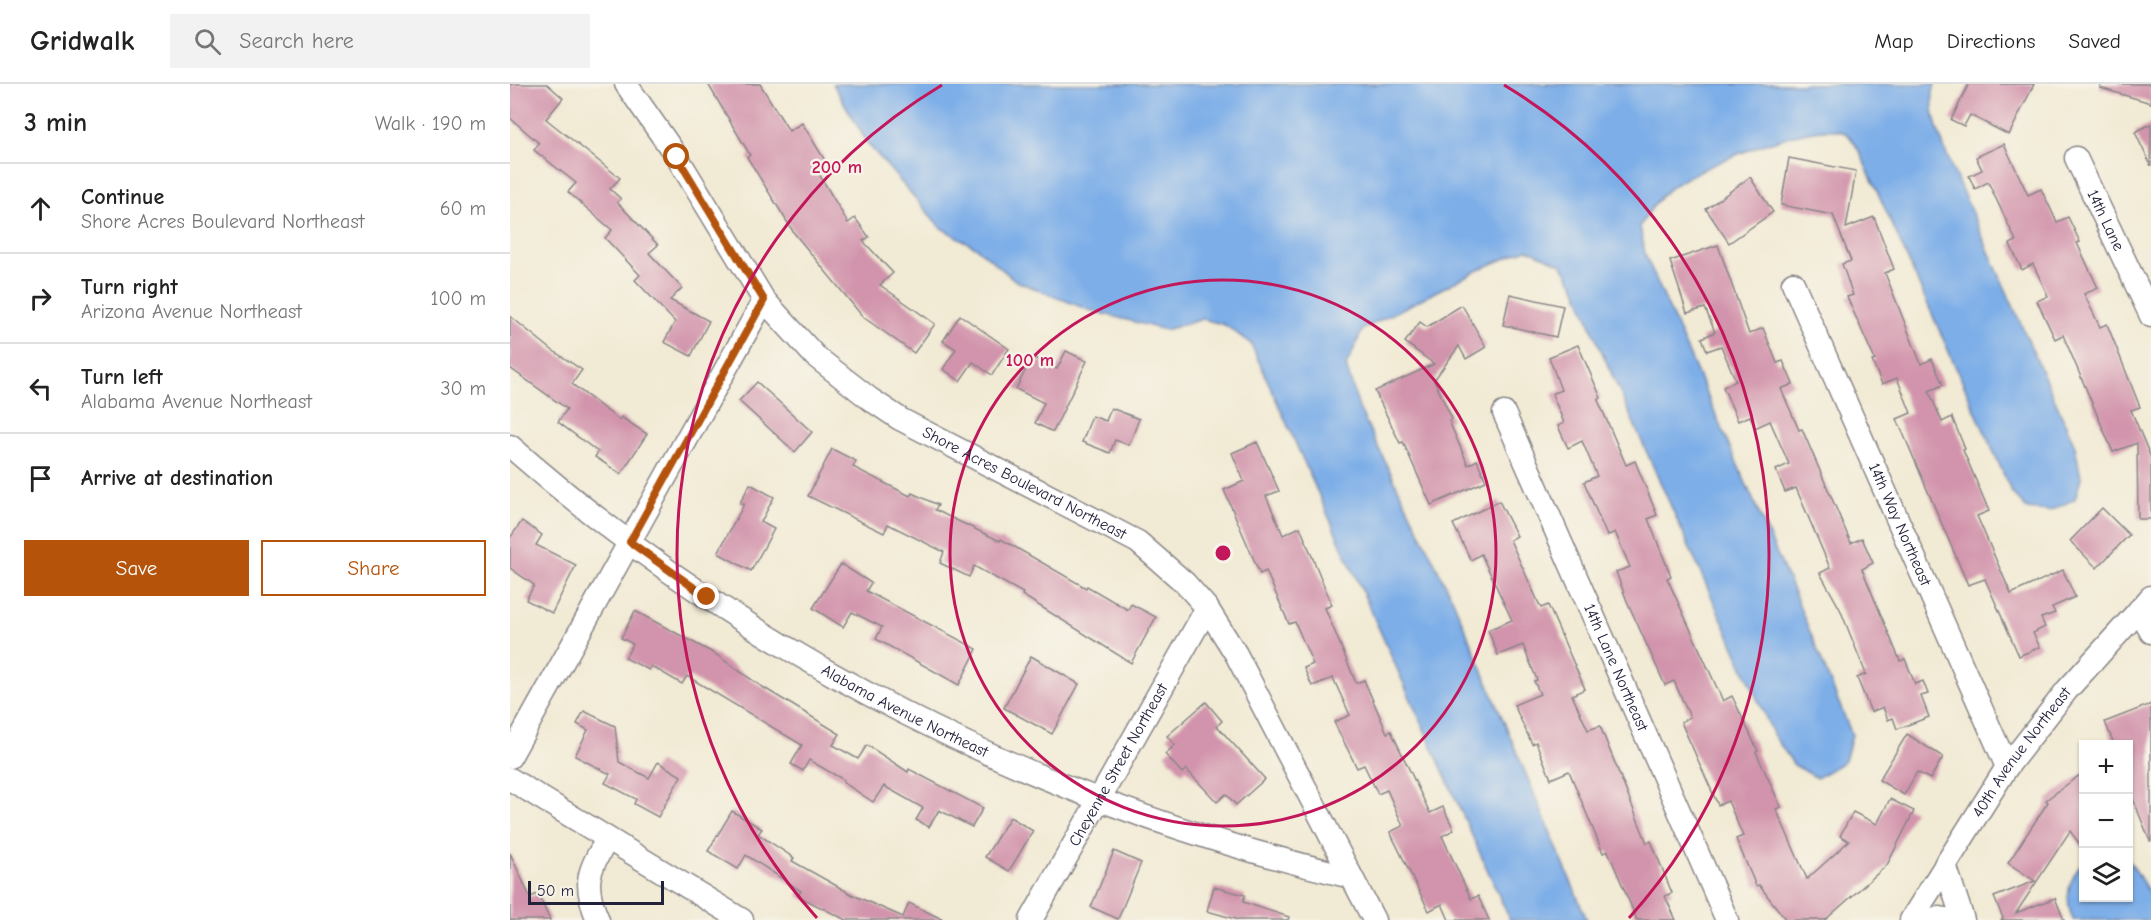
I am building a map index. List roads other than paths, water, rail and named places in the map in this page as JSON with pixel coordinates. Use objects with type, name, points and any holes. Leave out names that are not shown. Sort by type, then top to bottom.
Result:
[{"type":"street","name":"Shore Acres Boulevard Northeast","points":[[626,84],[677,157],[764,300],[815,356],[870,399],[911,424],[1138,542],[1163,561],[1207,608],[1236,654],[1374,920]]},
{"type":"street","name":"14th Lane","points":[[2076,158],[2151,316]]},
{"type":"street","name":"14th Way Northeast","points":[[1793,283],[2007,767]]},
{"type":"street","points":[[510,757],[764,300]]},
{"type":"street","name":"14th Lane Northeast","points":[[1504,413],[1727,920]]},
{"type":"street","name":"Alabama Avenue Northeast","points":[[510,446],[630,542],[707,597],[891,708],[996,757],[1098,800],[1288,862],[1351,877]]},
{"type":"street","points":[[2145,604],[2151,632]]},
{"type":"street","name":"40th Avenue Northeast","points":[[1911,920],[2007,767],[2073,682],[2145,604]]},
{"type":"street","name":"Cheyenne Street Northeast","points":[[1031,920],[1207,608]]},
{"type":"street","points":[[510,778],[742,920]]},
{"type":"street","points":[[598,920],[588,893],[588,874],[608,839]]},
{"type":"street","points":[[1945,865],[1964,920]]},
{"type":"street","points":[[1924,920],[1940,918],[1950,920]]},
{"type":"water","points":[[833,84],[1935,84],[1934,116],[1944,148],[2075,446],[2081,478],[2075,499],[2050,511],[2027,509],[2012,493],[1861,155],[1848,135],[1831,130],[1786,137],[1710,166],[1676,184],[1660,197],[1640,226],[1645,254],[1795,595],[1852,735],[1845,761],[1817,778],[1794,765],[1774,736],[1600,348],[1575,286],[1561,264],[1527,249],[1478,270],[1363,329],[1346,366],[1359,408],[1453,600],[1587,920],[1510,920],[1251,344],[1225,325],[1203,319],[1165,330],[1089,310],[1016,281],[977,248],[941,228],[868,144]]},
{"type":"water","points":[[2133,866],[2151,896],[2151,920],[2073,920],[2068,897],[2071,882],[2078,869],[2079,902],[2133,902]]}]
